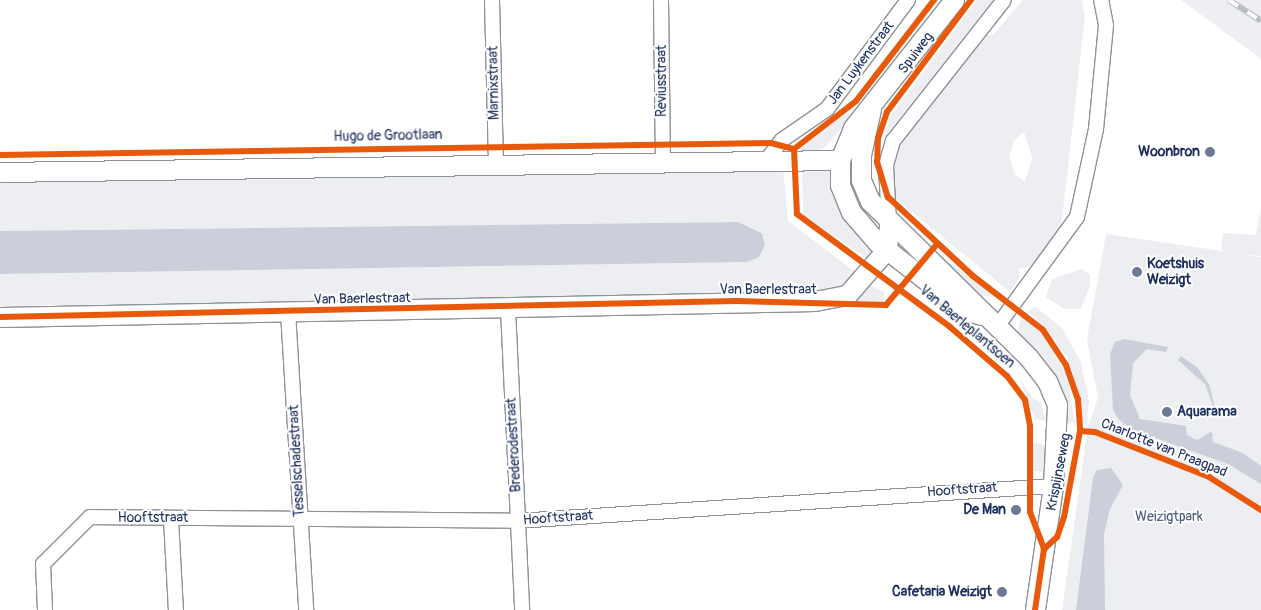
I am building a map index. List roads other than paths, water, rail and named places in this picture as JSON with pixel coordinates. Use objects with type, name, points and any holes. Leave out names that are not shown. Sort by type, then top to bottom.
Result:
[{"type":"main road","name":"Van Baerleplantsoen","points":[[954,0],[871,109],[853,128],[840,160],[840,185],[851,212],[887,249],[963,309],[981,315],[1047,381],[1057,405],[1058,427]]},
{"type":"main road","name":"Van Baerleplantsoen","points":[[871,109],[861,155],[861,180],[870,202],[889,224],[973,299],[981,315]]},
{"type":"main road","points":[[0,172],[840,160]]},
{"type":"main road","points":[[887,249],[889,224]]},
{"type":"main road","name":"Van Baerlestraat","points":[[0,317],[508,309],[835,300],[847,295],[887,249]]},
{"type":"main road","name":"Krispijnseweg","points":[[1035,610],[1058,427]]},
{"type":"street","name":"Marnixstraat","points":[[492,0],[496,166]]},
{"type":"street","name":"Reviusstraat","points":[[661,0],[662,163]]},
{"type":"street","name":"Jan Luykenstraat","points":[[766,161],[777,144],[827,109],[908,0]]},
{"type":"street","points":[[889,224],[886,165],[893,141],[1004,0]]},
{"type":"street","name":"Van Baerleplantsoen","points":[[996,328],[1077,217],[1096,129],[1106,26],[1101,0]]},
{"type":"street","name":"Brederodestraat","points":[[508,309],[522,610]]},
{"type":"street","name":"Tesselschadestraat","points":[[288,312],[306,610]]},
{"type":"street","name":"Hooftstraat","points":[[45,610],[43,564],[90,518],[517,521],[1052,486]]},
{"type":"street","points":[[171,519],[176,610]]},
{"type":"railway","points":[[1229,0],[1261,21]]},
{"type":"place","name":"Woonbron","points":[[1210,152]]},
{"type":"place","name":"Koetshuis Weizigt","points":[[1137,272]]},
{"type":"place","name":"Aquarama","points":[[1167,412]]},
{"type":"place","name":"De Man","points":[[1016,510]]},
{"type":"place","name":"Cafetaria Weizigt","points":[[1002,592]]},
{"type":"park label","name":"Weizigtpark","points":[[1169,517]]}]
